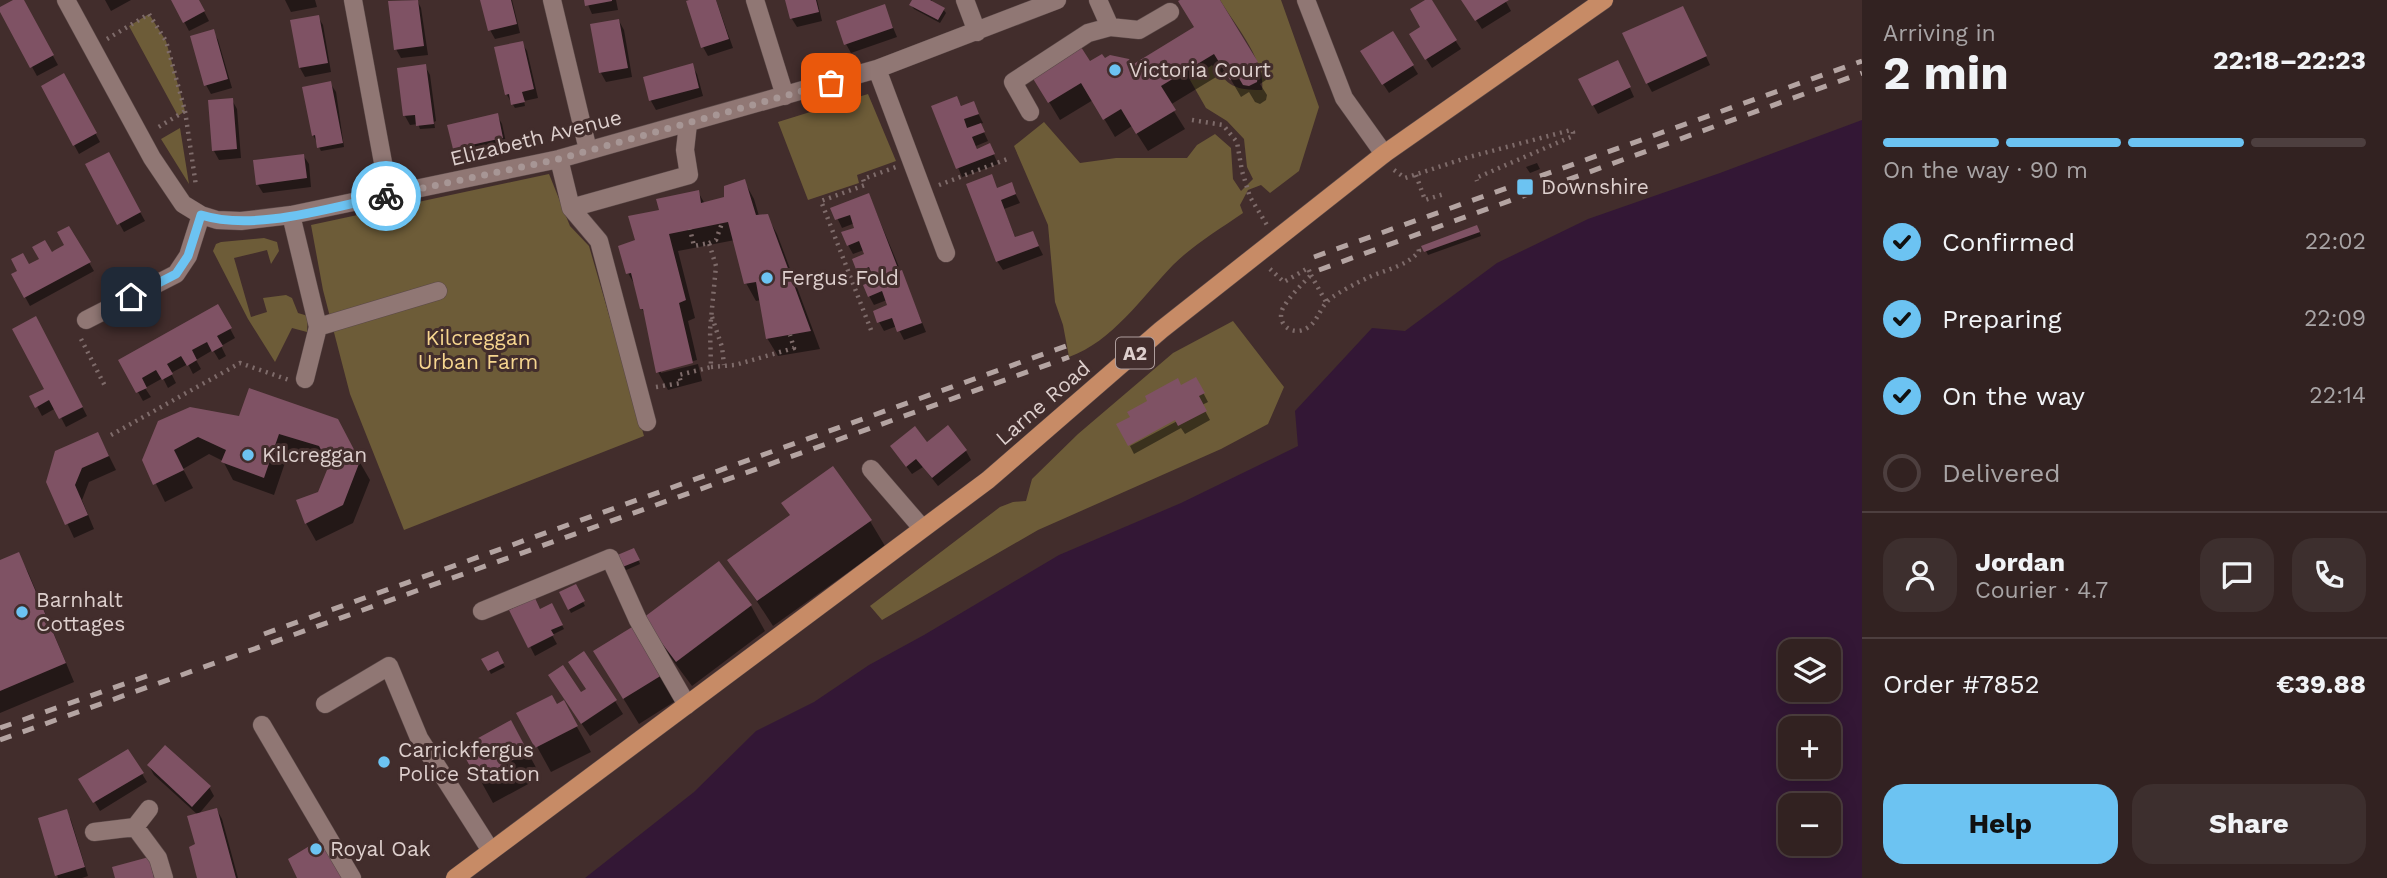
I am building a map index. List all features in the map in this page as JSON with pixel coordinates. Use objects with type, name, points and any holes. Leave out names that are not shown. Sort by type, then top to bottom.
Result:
[{"type":"main road","name":"Larne Road","points":[[491,851],[988,480],[1161,330],[1382,156],[1604,0]]},
{"type":"main road","name":"A2","points":[[455,878],[491,851]]},
{"type":"street","points":[[66,0],[152,158],[183,204],[201,215],[188,256],[176,274],[86,320]]},
{"type":"street","points":[[353,0],[389,195]]},
{"type":"street","points":[[552,0],[588,150]]},
{"type":"street","points":[[755,0],[785,96]]},
{"type":"street","points":[[965,0],[977,32]]},
{"type":"street","name":"Elizabeth Avenue","points":[[201,215],[217,220],[241,221],[291,215],[559,159],[877,69],[1057,0]]},
{"type":"street","points":[[1098,0],[1110,27]]},
{"type":"street","points":[[1306,0],[1344,98],[1382,156]]},
{"type":"street","points":[[1030,111],[1013,82],[1088,33],[1110,27],[1139,30],[1170,12]]},
{"type":"street","points":[[877,69],[946,253]]},
{"type":"street","points":[[571,208],[689,175],[685,150],[688,124]]},
{"type":"street","points":[[559,159],[571,208],[599,242],[647,422]]},
{"type":"street","points":[[291,215],[318,327],[305,379]]},
{"type":"street","points":[[318,327],[438,291]]},
{"type":"street","points":[[871,469],[922,528]]},
{"type":"street","points":[[482,611],[610,558],[638,620],[688,705]]},
{"type":"street","points":[[326,704],[389,666],[419,738],[491,851]]},
{"type":"street","points":[[262,725],[352,878]]},
{"type":"street","points":[[94,832],[135,827],[149,809]]},
{"type":"street","points":[[135,827],[158,858],[164,878]]},
{"type":"path","points":[[92,47],[149,13],[166,41],[185,111],[201,215]]},
{"type":"path","points":[[141,138],[185,111]]},
{"type":"path","points":[[1192,120],[1223,125],[1237,142],[1250,197],[1277,240]]},
{"type":"path","points":[[1382,156],[1398,175],[1405,178],[1482,153],[1571,130],[1573,132],[1573,136],[1476,178],[1476,181]]},
{"type":"path","points":[[923,191],[1010,158]]},
{"type":"path","points":[[871,330],[821,201],[865,186],[863,179],[912,162]]},
{"type":"path","points":[[1416,175],[1425,200],[1444,194]]},
{"type":"path","points":[[690,229],[694,246],[716,240],[722,223]]},
{"type":"path","points":[[709,243],[716,266],[710,367]]},
{"type":"path","points":[[1311,275],[1282,310],[1282,321],[1291,330],[1306,329],[1326,302],[1367,278],[1413,258],[1419,251],[1418,247]]},
{"type":"path","points":[[1258,255],[1284,282],[1308,268],[1326,302]]},
{"type":"path","points":[[712,317],[722,347],[724,365]]},
{"type":"path","points":[[86,320],[75,326],[106,388]]},
{"type":"path","points":[[639,390],[681,383],[679,375],[710,367],[735,365],[794,348],[790,335]]},
{"type":"path","points":[[111,435],[240,363],[294,382],[305,379]]},
{"type":"path","points":[[690,364],[692,372]]},
{"type":"green space","points":[[1220,0],[1281,0],[1319,107],[1299,171],[1270,193],[1261,185],[1248,190],[1240,205],[1243,213],[1207,237],[1173,265],[1126,317],[1099,341],[1069,357],[1055,302],[1048,225],[1014,146],[1044,122],[1080,163],[1116,158],[1187,158],[1197,145],[1215,134],[1231,148],[1233,179],[1241,191],[1253,179],[1247,167],[1244,139],[1227,121],[1206,108],[1190,80],[1212,65],[1223,78],[1238,88],[1262,90],[1262,79],[1254,55]]},
{"type":"green space","points":[[149,14],[166,41],[185,111],[178,116],[129,26]]},
{"type":"green space","points":[[868,94],[896,161],[857,175],[859,183],[808,200],[778,122]]},
{"type":"green space","points":[[180,128],[189,184],[161,139]]},
{"type":"green space","name":"Kilcreggan Urban Farm","points":[[549,174],[570,226],[589,246],[644,436],[404,530],[350,394],[323,290],[311,225]]},
{"type":"green space","points":[[264,238],[277,242],[279,251],[271,264],[267,250],[234,258],[251,317],[267,312],[263,298],[286,295],[292,298],[298,313],[308,316],[307,332],[292,328],[275,362],[248,319],[213,251],[216,244],[221,242]]},
{"type":"green space","points":[[1233,321],[1284,387],[1268,424],[1221,449],[1038,530],[882,620],[870,606],[1000,507],[1026,501],[1032,479],[1078,434],[1173,353]]},
{"type":"shaded area","points":[[1862,120],[1862,878],[585,878],[694,792],[756,731],[814,702],[869,665],[1059,555],[1181,503],[1298,446],[1295,411],[1372,328],[1405,331],[1497,263],[1588,219]]},
{"type":"building","points":[[13,0],[24,0],[54,55],[30,68],[0,12],[0,7]]},
{"type":"building","points":[[171,0],[199,0],[205,11],[183,23]]},
{"type":"building","points":[[418,0],[424,46],[394,50],[388,1]]},
{"type":"building","points":[[480,0],[511,0],[517,24],[488,31]]},
{"type":"building","points":[[584,0],[612,0],[612,1],[585,6]]},
{"type":"building","points":[[716,0],[729,39],[701,48],[686,1]]},
{"type":"building","points":[[785,0],[816,0],[819,12],[790,19]]},
{"type":"building","points":[[912,0],[930,0],[945,8],[938,20],[909,5]]},
{"type":"building","name":"Victoria Court","points":[[1220,0],[1258,62],[1251,65],[1258,75],[1257,82],[1249,86],[1243,85],[1237,75],[1230,80],[1214,54],[1161,86],[1176,110],[1136,134],[1121,109],[1103,120],[1081,83],[1048,103],[1032,77],[1081,47],[1090,61],[1102,54],[1105,58],[1110,55],[1129,59],[1132,65],[1194,27],[1178,1]]},
{"type":"building","points":[[1425,0],[1432,0],[1457,40],[1425,60],[1409,34],[1420,27],[1410,9]]},
{"type":"building","points":[[1461,0],[1509,0],[1475,21]]},
{"type":"building","points":[[885,4],[893,28],[844,45],[836,21]]},
{"type":"building","points":[[1683,6],[1707,56],[1646,84],[1622,33]]},
{"type":"building","points":[[319,15],[328,63],[299,68],[290,20]]},
{"type":"building","points":[[619,19],[628,68],[599,73],[590,24]]},
{"type":"building","points":[[214,29],[228,79],[204,86],[190,36]]},
{"type":"building","points":[[1393,31],[1414,65],[1382,85],[1360,51]]},
{"type":"building","points":[[523,41],[534,89],[522,92],[525,102],[511,105],[509,94],[505,95],[494,47]]},
{"type":"building","points":[[1618,60],[1631,87],[1592,106],[1578,79]]},
{"type":"building","points":[[693,63],[699,88],[649,101],[643,77]]},
{"type":"building","points":[[426,64],[434,124],[416,126],[415,115],[403,116],[397,68]]},
{"type":"building","points":[[64,73],[97,133],[73,146],[41,86]]},
{"type":"building","points":[[331,81],[343,143],[317,148],[302,87]]},
{"type":"building","points":[[957,96],[961,106],[974,101],[979,114],[964,119],[967,128],[981,123],[985,132],[972,137],[977,149],[990,143],[995,154],[956,169],[931,106]]},
{"type":"building","points":[[233,98],[237,149],[212,151],[208,100]]},
{"type":"building","points":[[498,113],[503,138],[453,149],[447,125]]},
{"type":"building","points":[[109,152],[141,212],[117,225],[85,164]]},
{"type":"building","points":[[304,154],[307,178],[256,185],[253,160]]},
{"type":"building","points":[[992,174],[997,188],[1012,182],[1016,194],[1001,200],[1015,237],[1033,231],[1039,246],[996,262],[966,184]]},
{"type":"building","name":"Fergus Fold","points":[[745,179],[756,215],[768,214],[811,331],[766,339],[756,282],[744,284],[728,222],[669,234],[686,300],[679,303],[693,363],[656,373],[643,309],[640,309],[631,273],[626,274],[618,246],[635,240],[628,216],[659,210],[656,199],[699,190],[701,203],[724,197],[724,186]]},
{"type":"building","points":[[869,193],[922,323],[897,332],[892,318],[877,323],[873,311],[887,305],[882,291],[868,297],[863,285],[874,280],[869,267],[857,272],[852,259],[864,254],[859,241],[847,246],[841,232],[854,228],[850,215],[835,220],[830,208]]},
{"type":"building","points":[[1477,225],[1480,232],[1424,252],[1421,246]]},
{"type":"building","points":[[69,226],[91,262],[24,298],[11,274],[17,271],[11,259],[23,253],[29,264],[39,259],[32,247],[45,240],[52,252],[64,245],[57,232]]},
{"type":"building","points":[[218,304],[232,328],[217,336],[223,346],[212,352],[207,342],[192,350],[197,360],[187,366],[181,356],[167,364],[173,374],[162,380],[156,370],[142,378],[147,388],[136,393],[118,360]]},
{"type":"building","points":[[36,316],[83,407],[59,419],[49,400],[35,408],[29,396],[44,389],[12,329]]},
{"type":"building","points":[[1196,377],[1205,393],[1199,396],[1207,411],[1178,426],[1175,420],[1128,446],[1116,424],[1130,417],[1127,412],[1147,401],[1145,396],[1178,378],[1181,385]]},
{"type":"building","name":"Kilcreggan","points":[[249,388],[338,419],[360,461],[343,505],[305,524],[296,500],[318,492],[329,465],[319,446],[279,434],[264,478],[221,462],[226,450],[198,437],[174,450],[184,470],[153,485],[142,460],[158,421],[190,407],[239,416]]},
{"type":"building","points":[[948,425],[967,450],[932,478],[916,459],[906,467],[890,446],[915,426],[927,442]]},
{"type":"building","points":[[98,432],[109,456],[82,468],[75,485],[88,515],[65,525],[46,482],[55,451]]},
{"type":"building","points":[[833,466],[872,520],[757,601],[727,560],[790,515],[781,503]]},
{"type":"building","points":[[634,548],[640,560],[620,568],[615,556]]},
{"type":"building","name":"Barnhalt Cottages","points":[[19,552],[66,663],[0,691],[0,560]]},
{"type":"building","points":[[719,561],[752,605],[676,662],[643,618]]},
{"type":"building","points":[[576,584],[585,601],[568,610],[559,592]]},
{"type":"building","points":[[535,598],[540,609],[552,603],[563,625],[551,630],[554,635],[528,648],[509,610]]},
{"type":"building","points":[[637,624],[667,672],[623,699],[593,651]]},
{"type":"building","points":[[498,651],[504,663],[488,671],[481,659]]},
{"type":"building","points":[[584,651],[617,700],[581,724],[548,675],[563,665],[581,692],[586,689],[568,662]]},
{"type":"building","points":[[552,695],[557,704],[564,700],[578,726],[535,748],[516,713]]},
{"type":"building","points":[[511,720],[528,752],[477,779],[460,748]]},
{"type":"building","points":[[165,745],[211,786],[192,807],[147,765]]},
{"type":"building","points":[[128,749],[144,773],[93,803],[78,779]]},
{"type":"building","points":[[217,808],[236,878],[197,878],[189,847],[195,844],[187,816]]},
{"type":"building","points":[[67,809],[85,867],[55,876],[38,818]]},
{"type":"building","name":"Royal Oak","points":[[321,839],[346,878],[297,878],[288,859]]},
{"type":"building","points":[[149,857],[154,878],[115,878],[112,867]]},
{"type":"railway","points":[[1314,257],[1862,61]]},
{"type":"railway","points":[[1319,270],[1862,73]]},
{"type":"railway","points":[[264,634],[1066,346]]},
{"type":"railway","points":[[0,740],[1069,357]]},
{"type":"railway","points":[[0,728],[158,672]]},
{"type":"way so far","points":[[386,196],[559,159],[831,83]]},
{"type":"place","name":"Victoria Court","points":[[1115,70]]},
{"type":"place","name":"Downshire","points":[[1525,187]]},
{"type":"place","name":"Fergus Fold","points":[[767,278]]},
{"type":"place","name":"Kilcreggan","points":[[248,455]]},
{"type":"place","name":"Barnhalt Cottages","points":[[22,612]]},
{"type":"place","name":"Carrickfergus Police Station","points":[[384,762]]},
{"type":"place","name":"Royal Oak","points":[[316,849]]},
{"type":"route","points":[[131,297],[176,274],[188,256],[201,215],[217,220],[241,221],[291,215],[386,196]]}]
